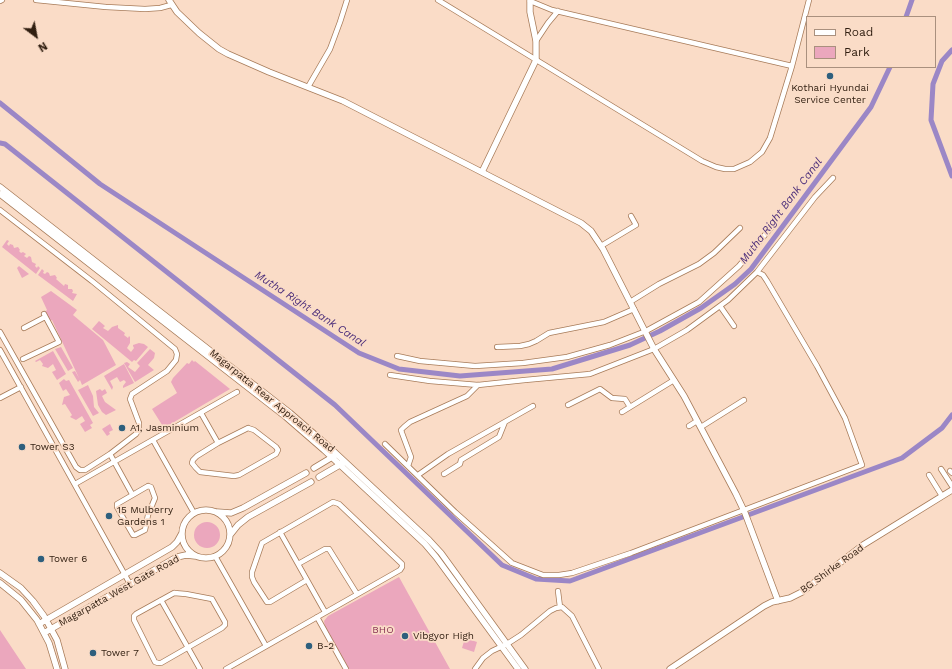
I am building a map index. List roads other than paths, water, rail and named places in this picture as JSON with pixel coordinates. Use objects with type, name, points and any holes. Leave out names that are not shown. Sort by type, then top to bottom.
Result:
[{"type":"street","points":[[36,0],[106,7],[145,9],[160,8],[170,3],[199,33],[219,49],[269,72],[343,101],[581,223],[591,231],[601,246],[647,332],[653,347],[697,421],[744,511],[778,601]]},
{"type":"street","points":[[308,86],[330,49],[347,0]]},
{"type":"street","points":[[438,0],[708,164],[725,169],[734,169],[757,158],[770,138],[792,66],[809,0]]},
{"type":"street","points":[[482,172],[536,60],[536,41],[530,12],[530,0]]},
{"type":"street","points":[[530,0],[542,7],[792,66]]},
{"type":"street","points":[[536,41],[558,11]]},
{"type":"street","points":[[390,375],[478,384],[590,374],[653,347],[687,330],[728,300],[757,272],[815,197],[833,178]]},
{"type":"street","name":"Magarpatta Rear Approach Road","points":[[0,187],[290,413],[343,464],[433,545],[500,636],[518,669]]},
{"type":"street","name":"Magarpatta Rear Approach Road","points":[[0,194],[335,456]]},
{"type":"street","points":[[0,210],[92,281],[175,349],[177,354],[176,360],[167,371],[132,394],[130,400],[140,429],[136,434],[110,454],[85,470],[80,470],[76,467],[0,332]]},
{"type":"street","points":[[601,246],[636,225],[631,216]]},
{"type":"street","points":[[396,356],[420,361],[475,366],[523,363],[567,357],[610,345],[647,332],[699,302],[739,266],[774,224]]},
{"type":"street","points":[[630,302],[659,284],[699,264],[714,253],[740,228]]},
{"type":"street","points":[[385,444],[481,536],[512,563],[544,575],[572,573],[631,553],[862,465],[845,418],[817,366],[767,281],[757,272]]},
{"type":"street","points":[[720,306],[734,326]]},
{"type":"street","points":[[496,347],[529,344],[549,333],[604,322],[634,309]]},
{"type":"street","points":[[23,360],[59,342],[45,315],[24,328]]},
{"type":"street","points":[[0,350],[130,584]]},
{"type":"street","points":[[8,365],[16,361]]},
{"type":"street","points":[[622,412],[674,380]]},
{"type":"street","points":[[408,466],[410,457],[401,430],[404,426],[467,396],[478,384]]},
{"type":"street","points":[[0,398],[21,387]]},
{"type":"street","points":[[568,405],[600,389],[612,398],[625,399],[630,407]]},
{"type":"street","points":[[75,484],[237,392]]},
{"type":"street","points":[[700,427],[744,400]]},
{"type":"street","points":[[418,475],[448,454],[533,406]]},
{"type":"street","points":[[201,413],[218,443]]},
{"type":"street","points":[[444,474],[460,464],[461,460],[499,437],[506,420]]},
{"type":"street","points":[[689,426],[697,421]]},
{"type":"street","points":[[248,428],[251,428],[278,450],[276,454],[239,475],[222,475],[200,472],[192,463],[193,460],[218,443],[248,428]]},
{"type":"street","points":[[153,440],[194,513],[204,510],[231,513],[243,508],[306,472]]},
{"type":"street","points":[[110,454],[132,494]]},
{"type":"street","points":[[314,468],[335,456]]},
{"type":"street","points":[[319,477],[343,464]]},
{"type":"street","points":[[941,468],[952,486]]},
{"type":"street","points":[[929,475],[942,496]]},
{"type":"street","points":[[230,535],[238,524],[248,517],[311,482]]},
{"type":"street","points":[[148,486],[151,487],[156,496],[148,515],[144,530],[135,535],[131,533],[116,506],[118,502],[132,494],[148,486]]},
{"type":"street","name":"BG Shirke Road","points":[[670,669],[764,606],[790,598],[802,592],[863,545],[952,490]]},
{"type":"street","points":[[226,669],[400,570],[402,564],[339,504],[333,502],[265,540],[260,547],[252,572],[254,582],[265,600],[270,602],[307,580]]},
{"type":"street","points":[[217,512],[223,516],[227,522],[230,528],[230,535],[226,548],[215,556],[268,645]]},
{"type":"street","name":"Magarpatta West Gate Road","points":[[39,624],[172,547],[182,533],[186,520],[194,513]]},
{"type":"street","points":[[280,532],[325,612]]},
{"type":"street","name":"Magarpatta West Gate Road","points":[[182,533],[185,546],[189,552],[195,556]]},
{"type":"street","points":[[298,564],[325,549],[329,549],[357,594]]},
{"type":"street","name":"Magarpatta West Gate Road","points":[[44,633],[177,557],[186,555],[208,558],[215,556]]},
{"type":"street","points":[[0,573],[14,582],[27,595],[46,619],[60,648],[65,669]]},
{"type":"street","points":[[0,583],[21,600],[39,624],[52,651],[57,669]]},
{"type":"street","points":[[558,591],[560,607]]},
{"type":"street","points":[[174,593],[208,598],[215,603],[225,622],[225,625],[161,663],[155,662],[134,620],[134,616],[161,600],[174,593]]},
{"type":"street","points":[[161,600],[200,669]]},
{"type":"street","points":[[475,669],[483,658],[492,651],[521,635],[550,611],[560,607],[567,610],[572,616],[599,669]]},
{"type":"street","points":[[317,617],[346,669]]},
{"type":"street","name":"Magarpatta Rear Approach Road","points":[[504,645],[525,669]]},
{"type":"waterway","name":"Mutha Right Bank Canal","points":[[906,16],[912,0]]},
{"type":"waterway","points":[[952,50],[942,61],[933,84],[931,120],[952,176]]},
{"type":"waterway","name":"Mutha Right Bank Canal","points":[[0,103],[100,184],[359,353],[399,369],[460,376],[552,369],[630,345],[660,331],[701,308],[735,284],[751,269],[871,107],[890,68]]},
{"type":"waterway","points":[[0,143],[5,144],[335,405],[502,565],[536,579],[570,581],[902,458],[942,428],[952,415]]},
{"type":"place","name":"Kothari Hyundai Service Center","points":[[830,76]]},
{"type":"place","name":"A1, Jasminium","points":[[122,428]]},
{"type":"place","name":"Tower S3","points":[[22,447]]},
{"type":"place","name":"15 Mulberry Gardens 1","points":[[109,516]]},
{"type":"place","name":"Tower 6","points":[[41,559]]},
{"type":"place","name":"Vibgyor High","points":[[405,636]]},
{"type":"place","name":"B-2","points":[[309,646]]},
{"type":"place","name":"Tower 7","points":[[93,653]]},
{"type":"park label","name":"BHO","points":[[383,630]]}]
